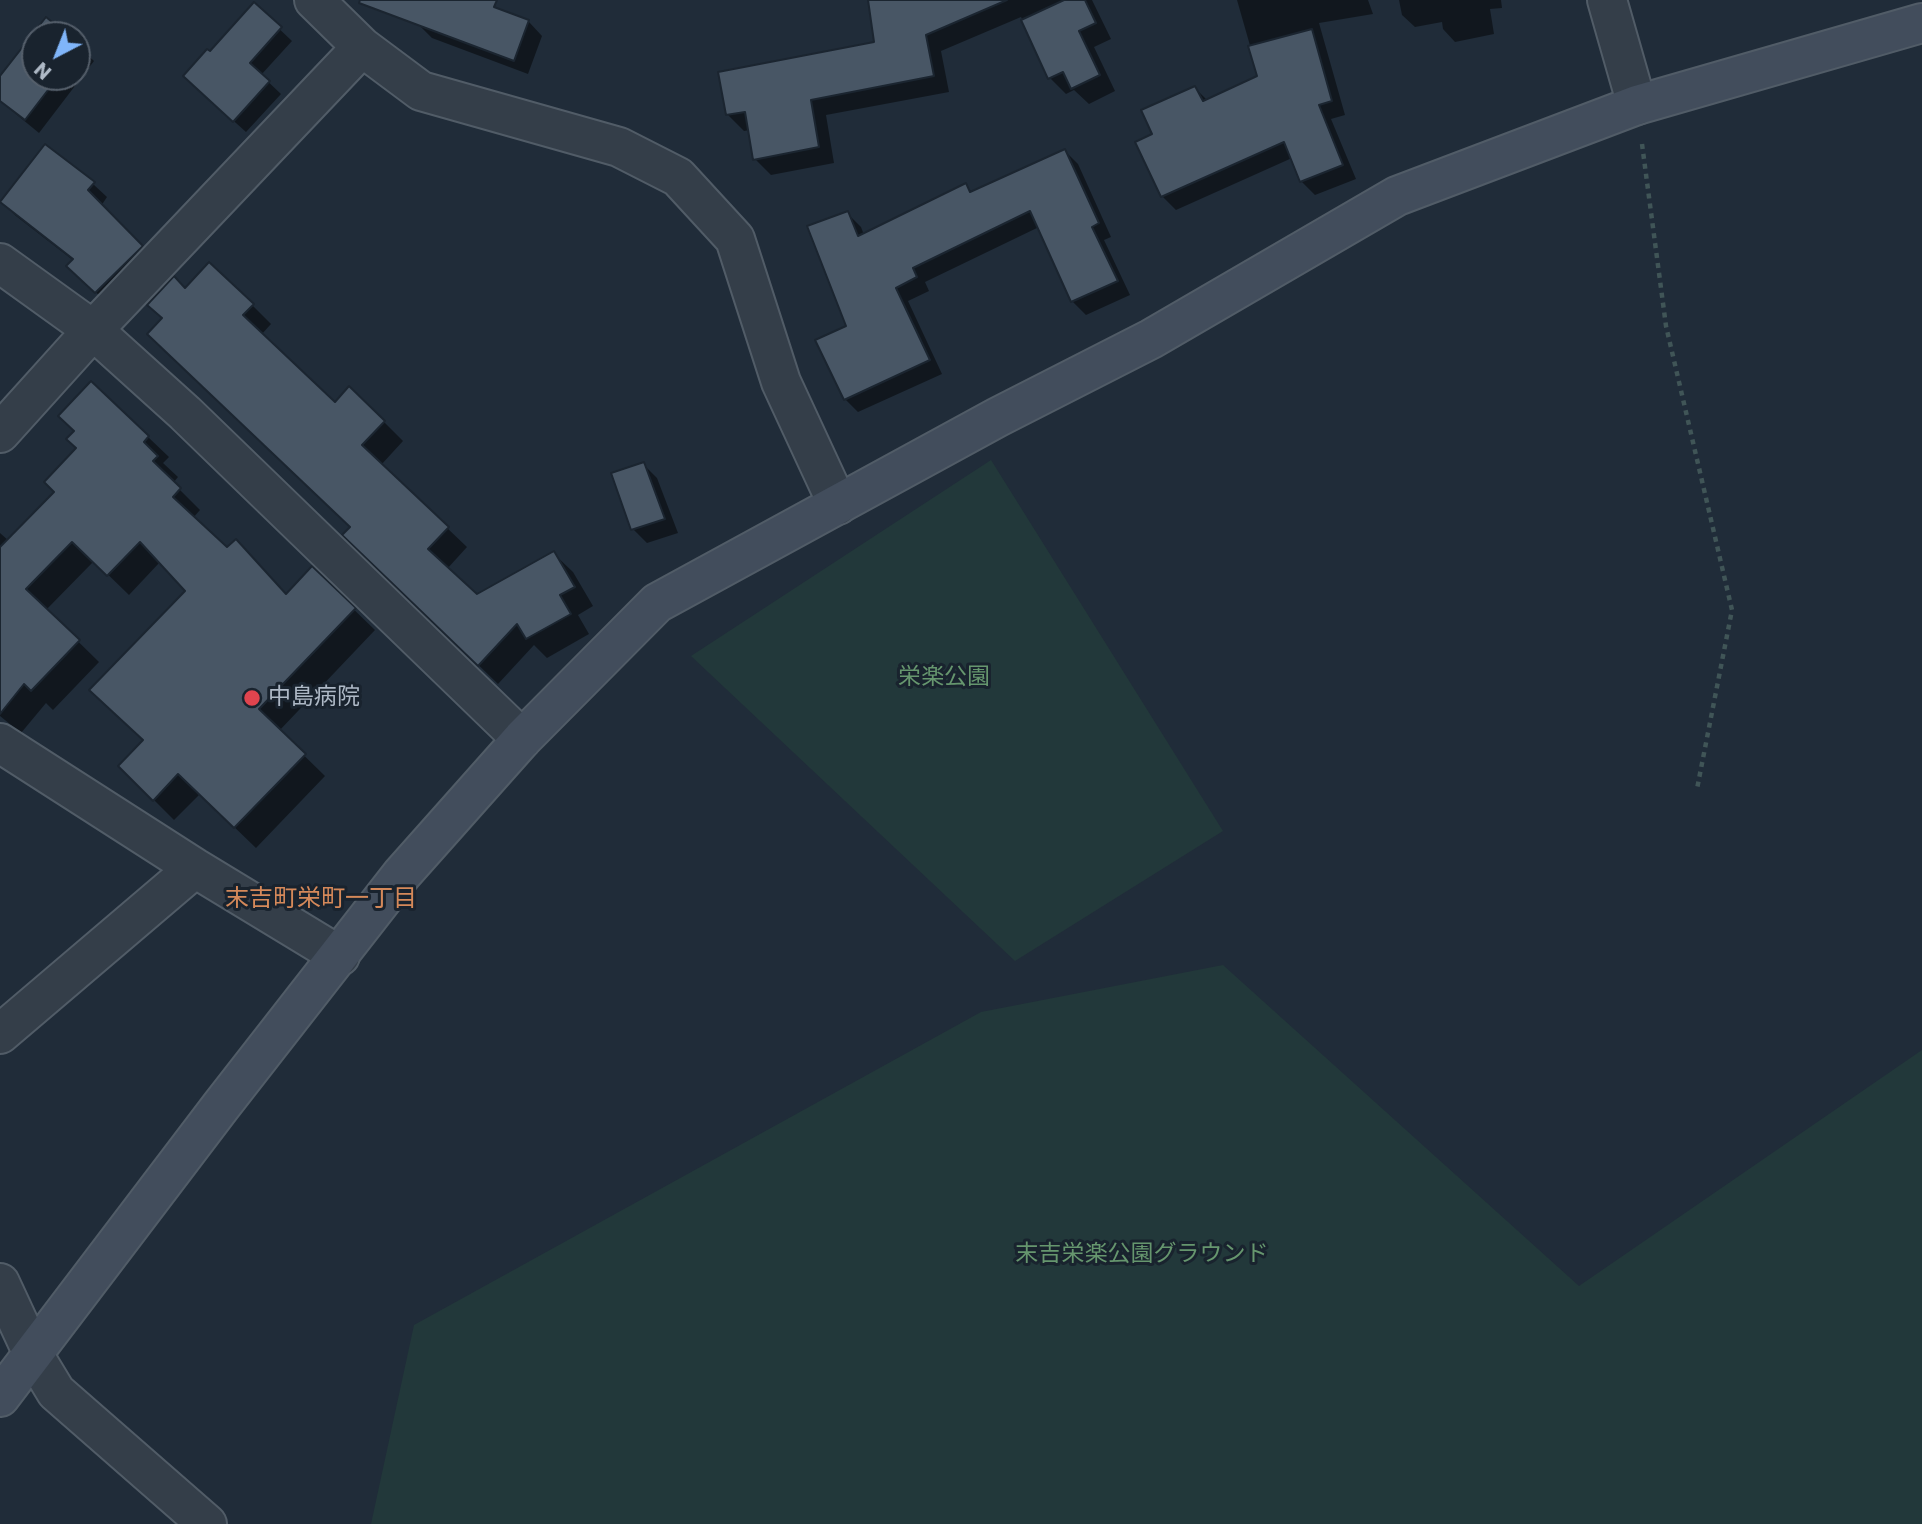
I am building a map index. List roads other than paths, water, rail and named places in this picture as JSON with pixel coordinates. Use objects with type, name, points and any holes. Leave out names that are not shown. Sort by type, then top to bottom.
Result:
[{"type":"street","points":[[314,0],[362,47],[421,91],[619,147],[678,177],[736,239],[780,382],[838,505]]},
{"type":"street","points":[[1606,0],[1637,105]]},
{"type":"street","points":[[0,1397],[221,1105],[402,874],[522,739],[657,603],[998,416],[1151,339],[1397,196],[1637,105],[1922,23]]},
{"type":"street","points":[[0,433],[93,330],[362,47]]},
{"type":"street","points":[[0,263],[93,330],[185,413],[522,739]]},
{"type":"street","points":[[0,743],[195,868],[340,956]]},
{"type":"street","points":[[0,1034],[195,868]]},
{"type":"street","points":[[0,1283],[33,1354],[56,1392],[207,1524]]},
{"type":"place","name":"中島病院","points":[[252,698]]},
{"type":"district","name":"末吉町栄町一丁目","points":[[321,900]]},
{"type":"park label","name":"栄楽公園","points":[[944,678]]},
{"type":"park label","name":"末吉栄楽公園グラウンド","points":[[1142,1255]]}]
